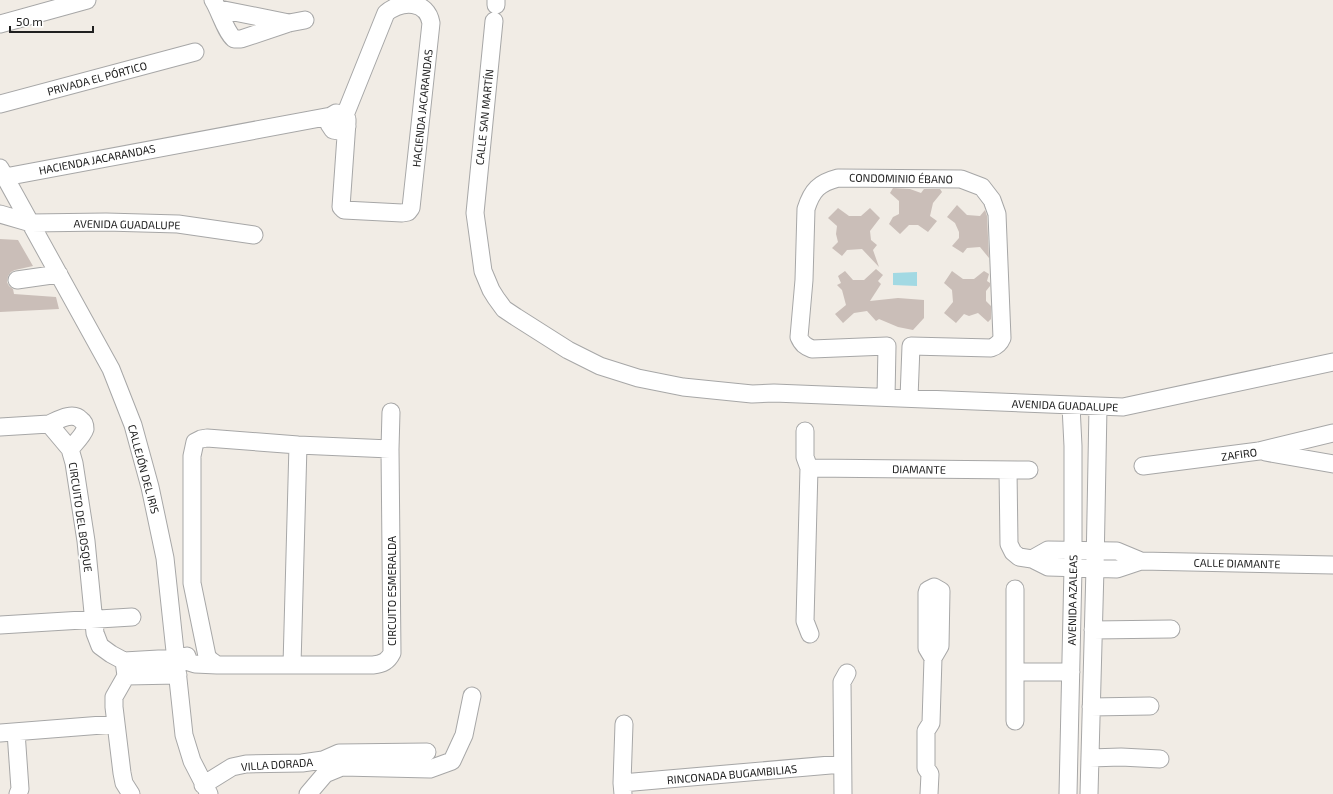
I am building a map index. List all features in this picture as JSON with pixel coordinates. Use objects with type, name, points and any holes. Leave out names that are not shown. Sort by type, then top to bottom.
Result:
[{"type":"street","points":[[0,24],[87,0]]},
{"type":"street","name":"HACIENDA JACARANDAS","points":[[414,2],[421,6],[430,16],[431,23],[411,208],[408,212],[344,210],[341,207],[338,121],[386,13],[397,5],[406,3],[414,2]]},
{"type":"street","points":[[216,5],[297,21],[241,39],[234,39],[230,35],[216,5]]},
{"type":"street","name":"CALLE SAN MARTÍN","points":[[495,9],[475,213],[483,271],[496,298],[510,313],[568,350],[600,366],[638,378],[676,386],[722,392],[792,394]]},
{"type":"street","name":"PRIVADA EL PÓRTICO","points":[[0,104],[195,52]]},
{"type":"street","name":"HACIENDA JACARANDAS","points":[[5,176],[46,173],[338,121]]},
{"type":"street","name":"CALLEJÓN DEL IRIS","points":[[5,176],[111,369],[133,425],[150,486],[165,558],[184,735],[192,761],[206,789]]},
{"type":"street","name":"CONDOMINIO ÉBANO","points":[[886,397],[887,346],[812,349],[801,342],[799,331],[804,280],[806,209],[816,188],[826,181],[838,178],[962,179],[982,187],[992,200],[997,214],[1002,338],[1001,342],[992,348],[911,346],[909,398]]},
{"type":"street","name":"AVENIDA GUADALUPE","points":[[0,214],[31,223],[106,222],[178,224],[254,235]]},
{"type":"street","points":[[17,280],[59,274]]},
{"type":"street","name":"AVENIDA GUADALUPE","points":[[792,394],[1123,408],[1333,362]]},
{"type":"street","points":[[1045,404],[1058,415],[1073,446]]},
{"type":"street","name":"AVENIDA AZALEAS","points":[[1068,794],[1073,568],[1072,406]]},
{"type":"street","name":"AVENIDA AZALEAS","points":[[1089,794],[1098,472],[1098,407]]},
{"type":"street","points":[[1098,431],[1108,417],[1123,408]]},
{"type":"street","name":"CIRCUITO ESMERALDA","points":[[177,666],[195,664],[218,666],[373,665],[386,662],[392,653],[391,412]]},
{"type":"street","points":[[0,427],[49,424],[69,416],[75,416],[81,419],[85,425],[85,428],[70,449]]},
{"type":"street","name":"CIRCUITO DEL BOSQUE","points":[[49,424],[70,449],[74,463],[86,542],[95,633],[100,646],[111,654],[125,668]]},
{"type":"street","points":[[805,431],[805,457],[809,468],[805,621],[810,634]]},
{"type":"street","name":"ZAFIRO","points":[[1143,466],[1259,451],[1333,433]]},
{"type":"street","points":[[218,666],[207,656],[192,583],[192,456],[195,442],[206,438],[298,445],[390,449]]},
{"type":"street","points":[[292,665],[298,445]]},
{"type":"street","points":[[1259,451],[1333,464]]},
{"type":"street","name":"DIAMANTE","points":[[809,468],[1029,470]]},
{"type":"street","name":"CALLE DIAMANTE","points":[[1008,470],[1009,544],[1013,552],[1019,557],[1032,559],[1048,567],[1117,569],[1141,561],[1333,565]]},
{"type":"street","points":[[1073,472],[1098,472]]},
{"type":"street","name":"CALLE DIAMANTE","points":[[1032,559],[1048,550],[1117,551],[1141,561]]},
{"type":"street","points":[[1015,589],[1015,721]]},
{"type":"street","points":[[0,626],[132,617]]},
{"type":"street","points":[[1071,642],[1093,636],[1171,629]]},
{"type":"street","points":[[131,794],[124,783],[115,724],[114,697],[125,668],[177,666],[200,644],[203,634]]},
{"type":"street","points":[[929,794],[930,774],[935,768],[936,752],[936,730],[931,723],[933,658]]},
{"type":"street","points":[[1015,672],[1071,672]]},
{"type":"street","points":[[843,794],[842,682],[848,673]]},
{"type":"street","points":[[308,794],[325,774],[342,767],[430,769],[452,761],[464,735],[472,696]]},
{"type":"street","points":[[1091,707],[1150,706]]},
{"type":"street","points":[[18,794],[20,789],[8,732],[115,724]]},
{"type":"street","points":[[623,789],[624,724]]},
{"type":"street","name":"VILLA DORADA","points":[[206,789],[232,767],[246,764],[302,763],[323,760],[339,753],[427,752]]},
{"type":"street","points":[[1090,758],[1160,759]]},
{"type":"street","name":"RINCONADA BUGAMBILIAS","points":[[623,789],[842,764]]},
{"type":"water","points":[[917,272],[917,286],[893,285],[893,273]]},
{"type":"building","points":[[893,188],[910,189],[921,193],[924,189],[940,189],[942,192],[933,203],[930,216],[937,221],[928,232],[918,225],[909,225],[900,234],[889,224],[893,217],[899,214],[899,201],[890,193]]},
{"type":"building","points":[[957,205],[967,215],[980,216],[985,210],[987,216],[989,258],[980,247],[967,248],[963,253],[952,246],[959,238],[959,232],[955,223],[947,217]]},
{"type":"building","points":[[838,208],[849,216],[861,216],[870,208],[880,218],[870,231],[871,240],[877,245],[873,250],[879,267],[862,249],[847,250],[842,256],[832,248],[838,242],[836,234],[837,226],[828,218]]},
{"type":"building","points":[[0,239],[18,240],[33,266],[15,270],[8,276],[7,282],[13,289],[14,294],[56,297],[59,309],[0,312]]},
{"type":"building","points":[[876,269],[883,275],[878,281],[881,284],[870,301],[898,298],[924,300],[924,318],[913,330],[898,327],[879,319],[876,321],[867,311],[854,313],[843,323],[835,314],[846,305],[842,290],[837,285],[841,283],[838,276],[845,271],[853,280],[864,280]]},
{"type":"building","points":[[952,271],[963,279],[974,279],[984,271],[989,274],[987,281],[990,283],[990,286],[986,291],[986,301],[991,306],[991,319],[988,322],[978,313],[969,316],[964,314],[956,323],[944,313],[953,302],[952,290],[944,283]]}]
